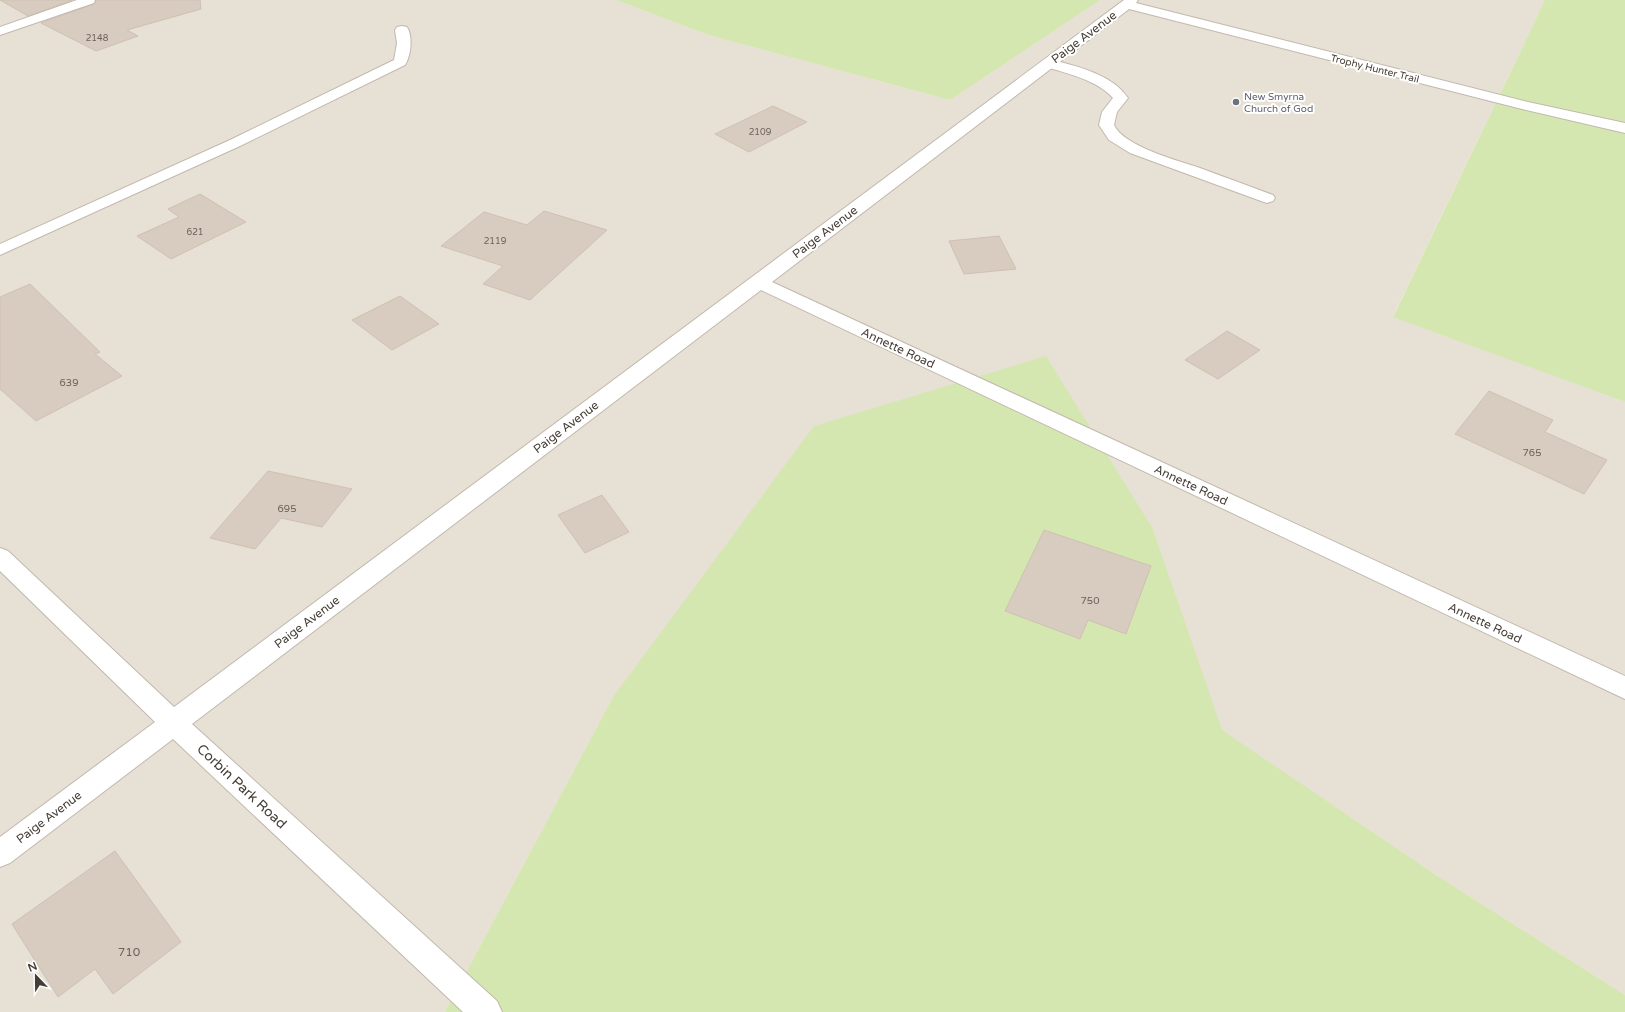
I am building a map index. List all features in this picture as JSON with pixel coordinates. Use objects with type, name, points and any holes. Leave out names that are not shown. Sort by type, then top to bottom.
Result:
[{"type":"street","points":[[0,31],[89,0]]},
{"type":"street","name":"Paige Avenue","points":[[0,854],[1129,2]]},
{"type":"street","name":"Trophy Hunter Trail","points":[[1129,2],[1519,104],[1625,128]]},
{"type":"street","points":[[0,250],[235,143],[400,62],[404,43],[402,30]]},
{"type":"street","points":[[1049,62],[1105,83],[1117,92],[1121,98],[1112,106],[1107,118],[1107,128],[1116,138],[1139,152],[1268,198]]},
{"type":"street","name":"Annette Road","points":[[758,282],[1625,688]]},
{"type":"street","name":"Corbin Park Road","points":[[0,557],[173,722],[486,1012]]},
{"type":"shaded area","points":[[0,0],[616,0],[708,35],[950,100],[1100,0],[1545,0],[1393,316],[1625,402],[1625,995],[1436,875],[1221,730],[1153,529],[613,697],[445,1012],[0,1012]]},
{"type":"green space","points":[[616,0],[1100,0],[950,100],[708,35]]},
{"type":"green space","points":[[1545,0],[1625,0],[1625,402],[1393,317]]},
{"type":"green space","points":[[1046,356],[1153,529],[1222,730],[1436,875],[1625,995],[1625,1012],[445,1012],[613,697],[814,426]]},
{"type":"building","points":[[0,0],[72,0],[28,16]]},
{"type":"building","points":[[96,0],[200,0],[201,9],[127,30],[138,36],[96,51],[41,23],[94,4]]},
{"type":"building","points":[[773,106],[807,122],[749,152],[715,134]]},
{"type":"building","points":[[200,194],[246,222],[171,259],[137,236],[179,217],[168,209]]},
{"type":"building","points":[[544,211],[607,230],[530,300],[483,284],[503,266],[441,246],[484,212],[527,225]]},
{"type":"building","points":[[999,236],[1016,269],[964,274],[949,241]]},
{"type":"building","points":[[30,284],[100,352],[95,354],[122,376],[36,421],[0,389],[0,297]]},
{"type":"building","points":[[400,296],[439,324],[392,350],[352,320]]},
{"type":"building","points":[[1227,331],[1260,350],[1218,379],[1185,360]]},
{"type":"building","points":[[1489,391],[1553,420],[1545,432],[1607,460],[1584,494],[1455,434]]},
{"type":"building","points":[[268,471],[352,489],[322,527],[281,518],[255,549],[210,538]]},
{"type":"building","points":[[602,495],[629,532],[585,553],[558,515]]},
{"type":"building","points":[[1044,530],[1151,566],[1126,634],[1088,620],[1080,639],[1005,611]]},
{"type":"building","points":[[115,851],[181,942],[113,994],[95,969],[58,997],[12,924]]},
{"type":"place","name":"New Smyrna Church of God","points":[[1236,102]]}]
